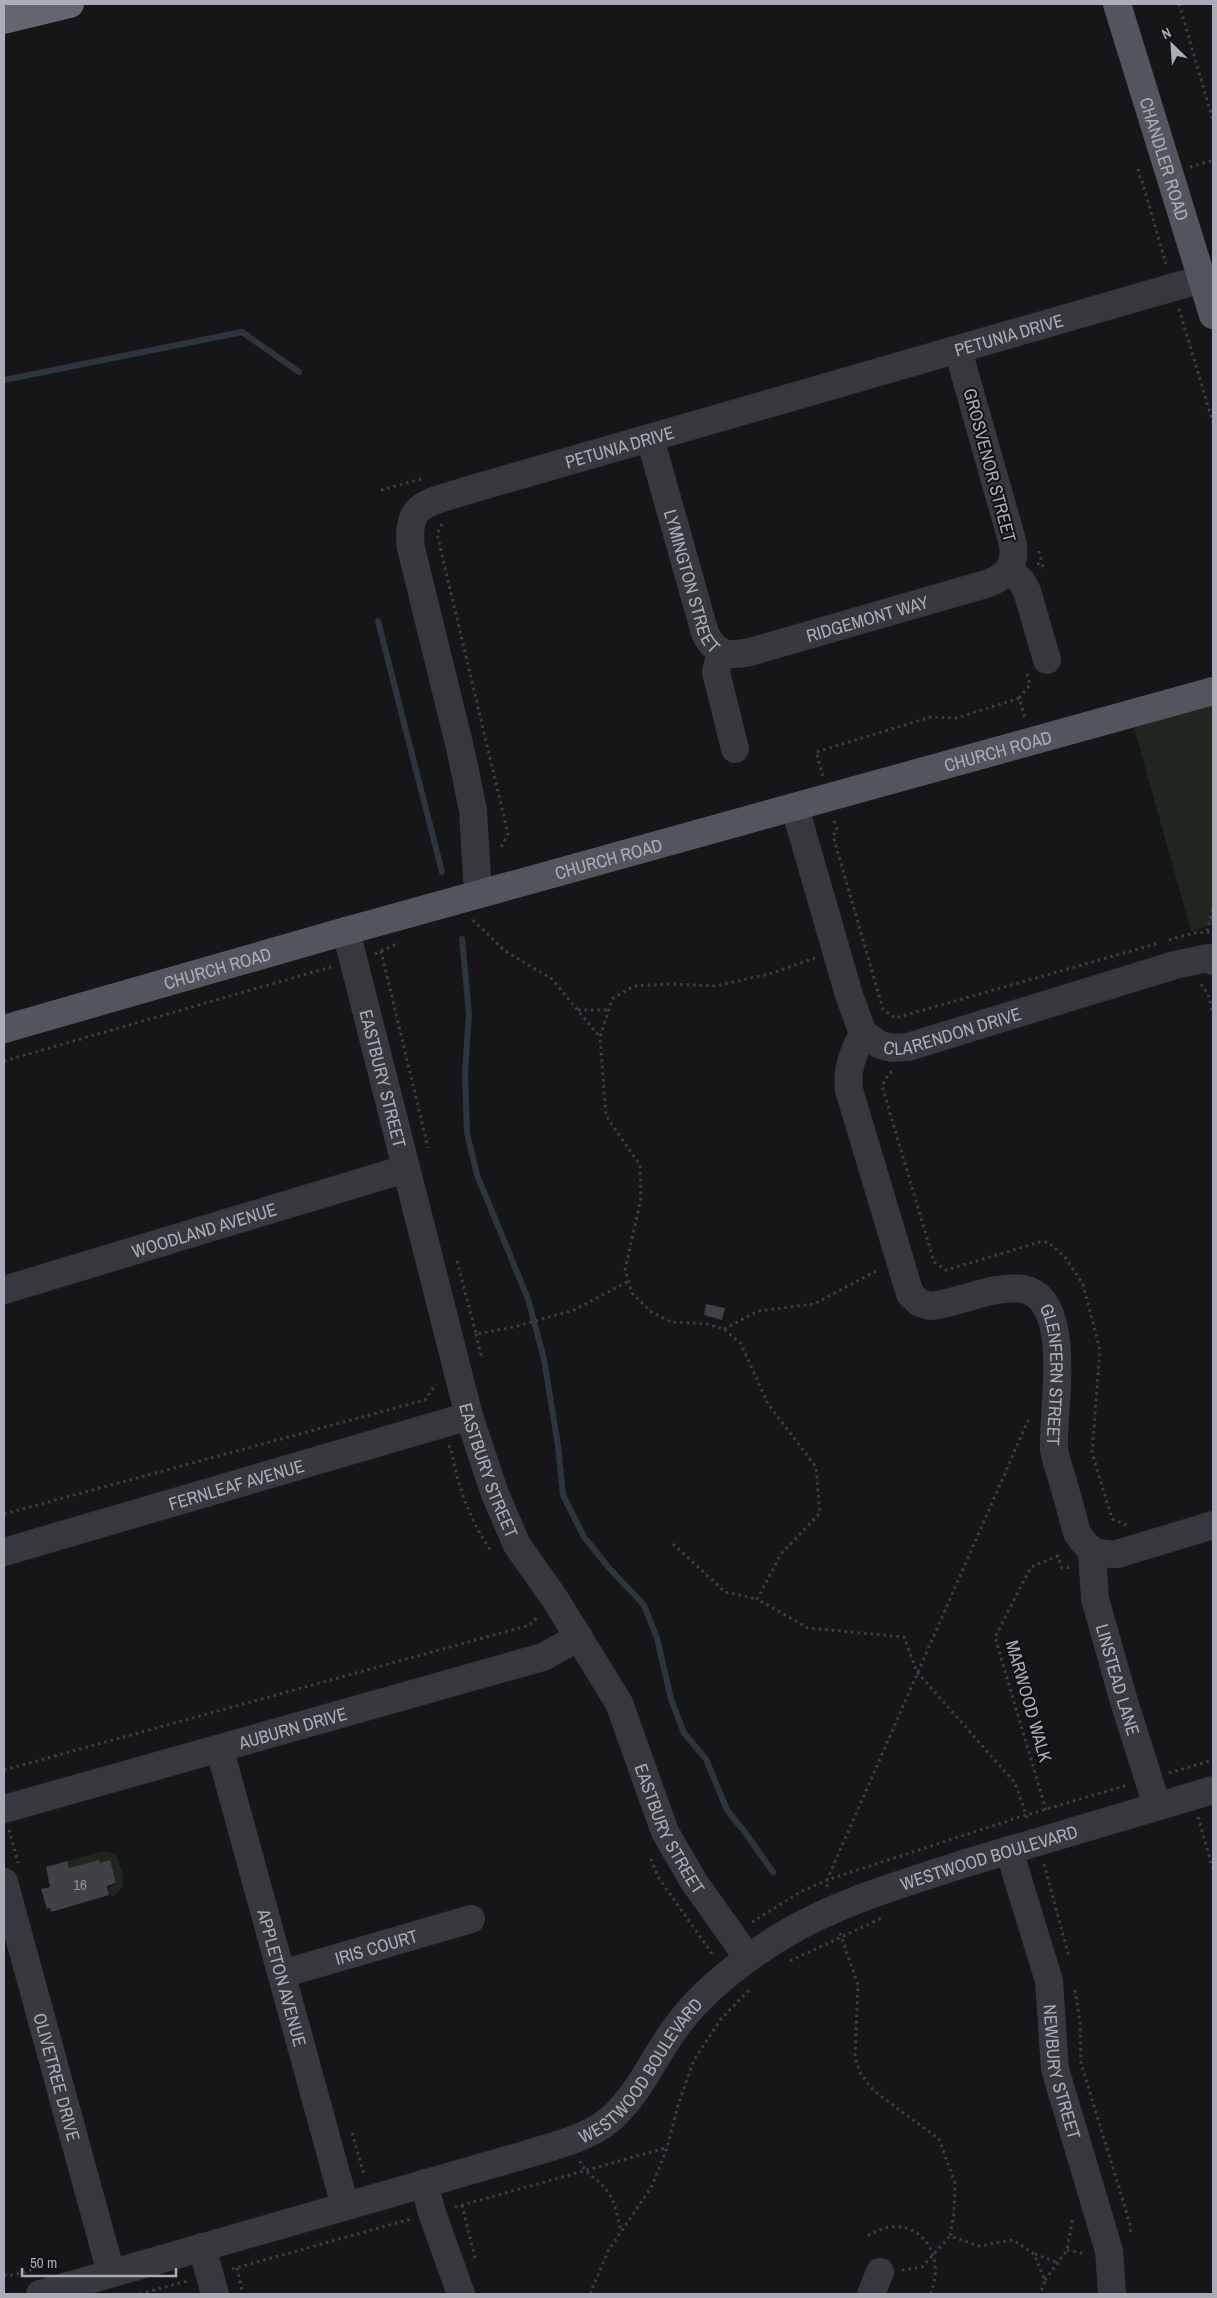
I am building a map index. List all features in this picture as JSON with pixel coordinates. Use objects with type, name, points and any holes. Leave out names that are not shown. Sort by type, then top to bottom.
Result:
[{"type":"highway","points":[[4,20],[70,4]]},
{"type":"main road","name":"CHANDLER ROAD","points":[[1117,4],[1213,315]]},
{"type":"main road","name":"CHURCH ROAD","points":[[4,1029],[478,894],[1213,691]]},
{"type":"street","name":"PETUNIA DRIVE","points":[[478,894],[473,810],[461,752],[411,548],[410,522],[418,510],[437,500],[1202,279]]},
{"type":"street","name":"GROSVENOR STREET","points":[[958,350],[1013,544],[1014,557],[1010,570]]},
{"type":"street","name":"LYMINGTON STREET","points":[[650,438],[705,633],[713,647],[721,652],[716,672],[735,749]]},
{"type":"street","name":"RIDGEMONT WAY","points":[[721,652],[735,654],[750,652],[986,584],[1005,576],[1010,570]]},
{"type":"street","points":[[1010,570],[1022,582],[1026,591],[1047,660]]},
{"type":"street","name":"CLARENDON DRIVE","points":[[795,808],[836,951],[863,1033],[880,1045],[893,1048],[908,1046],[1175,965],[1208,958],[1213,961]]},
{"type":"street","name":"EASTBURY STREET","points":[[346,931],[469,1416],[495,1494],[517,1546],[555,1599],[619,1703],[664,1832],[694,1882],[752,1970]]},
{"type":"street","name":"GLENFERN STREET","points":[[863,1033],[847,1076],[849,1090],[910,1294],[920,1303],[931,1306],[1008,1288],[1024,1289],[1035,1293],[1045,1302],[1050,1313],[1057,1353],[1054,1451],[1077,1533],[1092,1552]]},
{"type":"street","name":"WOODLAND AVENUE","points":[[4,1290],[405,1169]]},
{"type":"street","name":"FERNLEAF AVENUE","points":[[4,1552],[469,1416]]},
{"type":"street","points":[[1092,1552],[1104,1555],[1117,1554],[1213,1524]]},
{"type":"street","name":"LINSTEAD LANE","points":[[1092,1552],[1095,1599],[1123,1698],[1157,1806]]},
{"type":"street","name":"AUBURN DRIVE","points":[[4,1809],[543,1658],[579,1637]]},
{"type":"street","name":"APPLETON AVENUE","points":[[220,1750],[345,2206]]},
{"type":"street","name":"WESTWOOD BOULEVARD","points":[[40,2294],[572,2141],[591,2132],[614,2116],[625,2104],[680,2022],[718,1982],[752,1970],[782,1936],[829,1912],[912,1880],[1009,1850],[1054,1849],[1157,1806],[1208,1802]]},
{"type":"street","name":"NEWBURY STREET","points":[[1009,1850],[1049,1981],[1055,2069],[1109,2251],[1112,2294]]},
{"type":"street","name":"OLIVETREE DRIVE","points":[[4,1882],[111,2273]]},
{"type":"street","name":"IRIS COURT","points":[[282,1974],[471,1919]]},
{"type":"street","points":[[424,2184],[432,2213],[461,2294]]},
{"type":"street","points":[[202,2247],[212,2285]]},
{"type":"path","points":[[1179,4],[1213,120]]},
{"type":"path","points":[[1201,164],[1213,160]]},
{"type":"path","points":[[444,520],[437,534],[508,834],[499,851]]},
{"type":"path","points":[[829,798],[837,830],[833,836],[883,1010],[895,1018],[1193,933],[1213,932]]},
{"type":"path","points":[[478,894],[466,913],[505,951],[552,979],[600,1036]]},
{"type":"path","points":[[1207,931],[1213,910]]},
{"type":"path","points":[[4,1060],[381,951],[428,1150]]},
{"type":"path","points":[[757,1599],[781,1554],[820,1514],[816,1467],[768,1404],[741,1344],[724,1329],[707,1324],[671,1322],[650,1311],[632,1293],[625,1270],[641,1198],[640,1165],[606,1116],[600,1036],[612,999],[634,986],[671,984],[715,986],[769,974],[836,951]]},
{"type":"path","points":[[577,1010],[608,1010]]},
{"type":"path","points":[[724,1329],[758,1311],[814,1304],[899,1257]]},
{"type":"path","points":[[456,1260],[475,1334],[514,1327],[574,1310],[629,1281]]},
{"type":"path","points":[[4,1514],[425,1400],[437,1385],[434,1376]]},
{"type":"path","points":[[875,2283],[922,2267],[950,2236],[954,2213],[955,2183],[939,2139],[874,2091],[860,2072],[855,2057],[858,1985],[842,1937],[829,1912],[827,1880],[1034,1407]]},
{"type":"path","points":[[445,1444],[451,1448],[455,1471],[472,1518],[495,1556]]},
{"type":"path","points":[[673,1544],[726,1592],[757,1599],[808,1628],[904,1637],[917,1672],[1015,1783],[1027,1819],[1054,1849],[1044,1864],[1070,1961]]},
{"type":"path","name":"MARWOOD WALK","points":[[1054,1849],[996,1637],[1031,1567],[1058,1556],[1062,1568],[1076,1566],[1092,1552]]},
{"type":"path","points":[[4,1770],[530,1625],[539,1616],[534,1608]]},
{"type":"path","points":[[1188,1820],[1208,1802]]},
{"type":"path","points":[[1208,1802],[1213,1870]]},
{"type":"path","points":[[785,1963],[893,1913]]},
{"type":"path","points":[[590,2294],[605,2258],[652,2186],[667,2148],[678,2104],[694,2060],[752,1970]]},
{"type":"path","points":[[1075,1987],[1080,2022],[1081,2063],[1130,2224],[1132,2243]]},
{"type":"path","points":[[572,2141],[584,2171],[605,2188],[614,2204],[621,2232]]},
{"type":"path","points":[[140,2294],[212,2285],[236,2268],[667,2148]]},
{"type":"path","points":[[462,2205],[478,2268]]},
{"type":"path","points":[[868,2236],[880,2228],[891,2226],[903,2228],[928,2241],[936,2261],[936,2283],[930,2294]]},
{"type":"path","points":[[950,2236],[979,2246],[1013,2240],[1034,2254],[1058,2263]]},
{"type":"path","points":[[1034,2254],[1045,2281],[1040,2294]]},
{"type":"path","points":[[236,2268],[243,2294]]},
{"type":"shaded area","points":[[1213,695],[1213,925],[1191,931],[1131,717]]},
{"type":"shaded area","points":[[105,1851],[116,1854],[124,1878],[123,1887],[112,1898],[109,1888],[117,1884],[109,1860],[100,1863],[99,1860],[69,1868],[67,1861]]},
{"type":"building","points":[[706,1304],[725,1308],[722,1320],[704,1315]]},
{"type":"building","points":[[99,1860],[100,1863],[110,1860],[116,1883],[107,1886],[109,1895],[51,1912],[50,1908],[47,1909],[41,1889],[50,1887],[46,1867],[67,1861],[69,1868]]},
{"type":"waterway","points":[[4,380],[242,332],[299,372]]},
{"type":"waterway","points":[[378,621],[442,872]]},
{"type":"waterway","points":[[462,939],[469,1014],[465,1073],[467,1133],[477,1175],[528,1299],[544,1359],[558,1446],[563,1495],[584,1537],[610,1569],[644,1605],[657,1638],[671,1699],[684,1733],[706,1759],[727,1810],[773,1872]]}]
